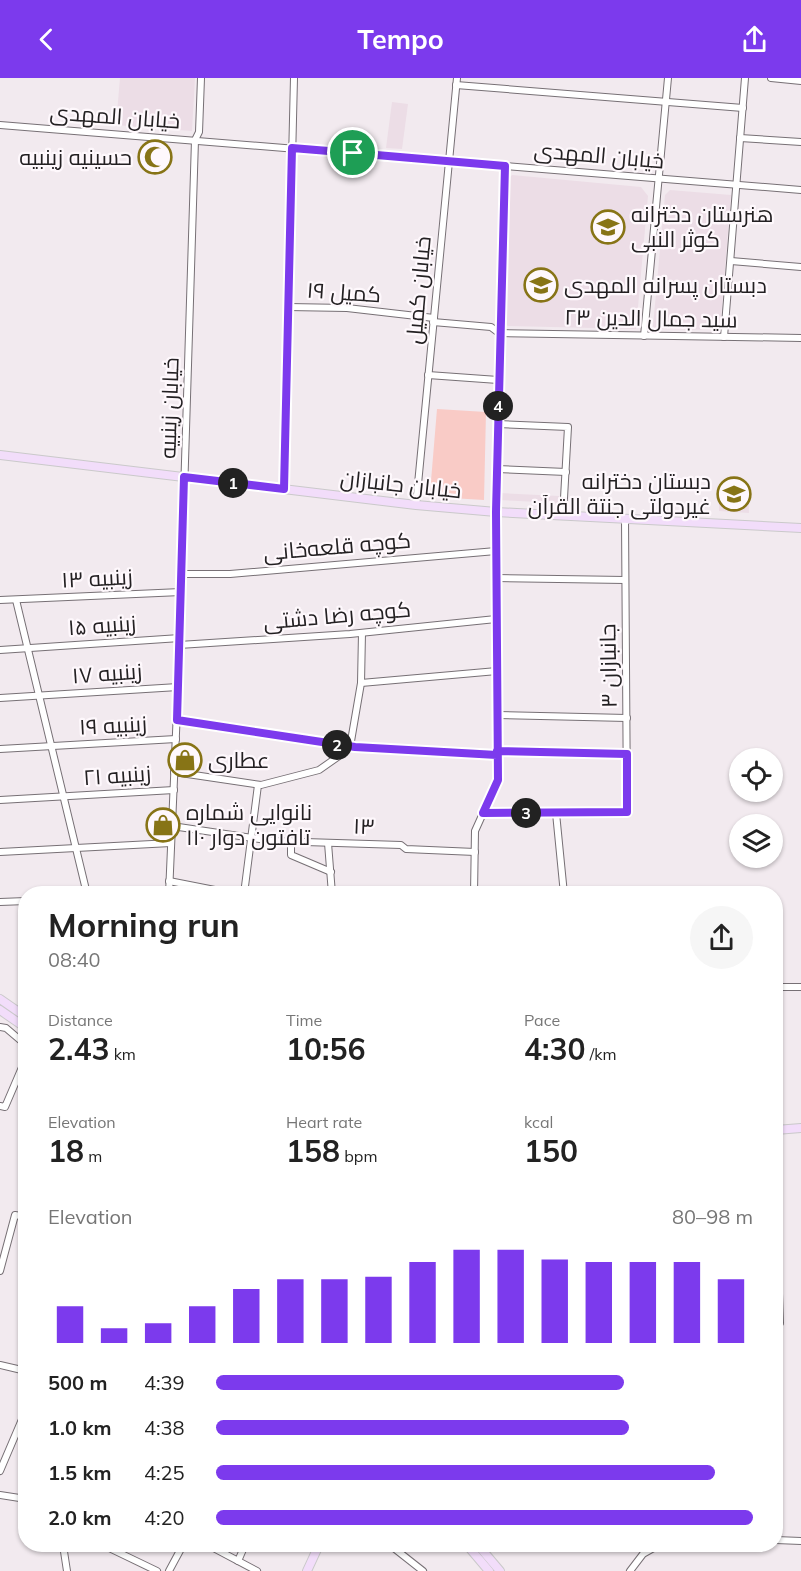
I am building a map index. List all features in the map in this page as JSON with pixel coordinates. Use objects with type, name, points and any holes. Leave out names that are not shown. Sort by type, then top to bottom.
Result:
[{"type":"main road","name":"خیابان جانبازان","points":[[0,455],[416,505],[496,512],[801,528]]},
{"type":"main road","points":[[0,999],[18,1011]]},
{"type":"main road","points":[[0,1010],[18,1023]]},
{"type":"main road","points":[[783,1129],[801,1128]]},
{"type":"main road","points":[[307,1571],[316,1552]]},
{"type":"main road","points":[[473,1552],[489,1571]]},
{"type":"main road","points":[[484,1552],[500,1571]]},
{"type":"street","name":"خیابان زینبیه","points":[[169,886],[177,720],[195,140],[198,132],[201,78]]},
{"type":"street","points":[[284,489],[294,78]]},
{"type":"street","points":[[644,336],[668,78]]},
{"type":"street","points":[[724,337],[745,78]]},
{"type":"street","points":[[771,78],[801,81]]},
{"type":"street","points":[[456,81],[743,108]]},
{"type":"street","name":"خیابان کمیل","points":[[416,505],[456,81]]},
{"type":"street","name":"خیابان المهدی","points":[[0,125],[801,190]]},
{"type":"street","points":[[740,138],[801,142]]},
{"type":"street","points":[[474,886],[475,831],[498,780],[496,512],[505,166]]},
{"type":"street","points":[[731,261],[801,267]]},
{"type":"street","name":"کمیل ۱۹","points":[[288,307],[347,308],[491,327],[500,333]]},
{"type":"street","name":"سید جمال الدین ۲۳","points":[[500,333],[801,338]]},
{"type":"street","points":[[428,375],[498,380]]},
{"type":"street","points":[[498,424],[568,427],[563,516]]},
{"type":"street","points":[[497,469],[566,472]]},
{"type":"street","name":"جانبازان ۳","points":[[556,813],[627,812],[625,519]]},
{"type":"street","name":"کوچه قلعه‌خانی","points":[[182,574],[230,574],[496,551]]},
{"type":"street","points":[[496,578],[626,580]]},
{"type":"street","name":"زینبیه ۱۳","points":[[0,600],[181,592]]},
{"type":"street","points":[[16,600],[85,886]]},
{"type":"street","name":"کوچه رضا دشتی","points":[[179,641],[362,633],[496,619]]},
{"type":"street","points":[[174,772],[258,785],[319,770],[339,756],[348,746],[361,682],[362,633]]},
{"type":"street","name":"زینبیه ۱۵","points":[[0,650],[179,641]]},
{"type":"street","points":[[361,682],[497,671]]},
{"type":"street","name":"زینبیه ۱۷","points":[[0,698],[178,687]]},
{"type":"street","points":[[497,715],[627,718]]},
{"type":"street","points":[[177,720],[348,746],[497,753],[627,754]]},
{"type":"street","name":"زینبیه ۱۹","points":[[0,749],[176,739]]},
{"type":"street","points":[[245,886],[258,785]]},
{"type":"street","name":"زینبیه ۲۱","points":[[0,800],[174,790]]},
{"type":"street","points":[[483,813],[556,813],[563,886]]},
{"type":"street","name":"۱۳","points":[[172,826],[291,842],[401,844],[406,849],[475,852]]},
{"type":"street","points":[[291,842],[291,855],[331,872]]},
{"type":"street","points":[[0,852],[171,843]]},
{"type":"street","points":[[328,843],[332,886]]},
{"type":"street","points":[[169,881],[194,886]]},
{"type":"street","points":[[0,902],[18,901]]},
{"type":"street","points":[[783,987],[801,987]]},
{"type":"street","points":[[11,1018],[3,1028],[18,1039]]},
{"type":"street","points":[[3,1106],[18,1075]]},
{"type":"street","points":[[0,1271],[15,1215],[18,1216]]},
{"type":"street","points":[[0,1365],[18,1369]]},
{"type":"street","points":[[0,1471],[18,1429]]},
{"type":"street","points":[[0,1495],[18,1498]]},
{"type":"street","points":[[783,1540],[801,1541]]},
{"type":"street","points":[[64,1552],[67,1571]]},
{"type":"street","points":[[118,1552],[157,1571]]},
{"type":"street","points":[[169,1571],[179,1552]]},
{"type":"street","points":[[221,1552],[257,1571]]},
{"type":"street","points":[[238,1561],[242,1552]]},
{"type":"street","points":[[399,1552],[423,1571]]},
{"type":"street","points":[[630,1571],[647,1552]]},
{"type":"shaded area","points":[[120,78],[195,78],[192,131],[116,125]]},
{"type":"shaded area","points":[[392,102],[408,104],[402,149],[386,148]]},
{"type":"shaded area","points":[[512,175],[641,187],[648,196],[636,329],[508,326],[505,324],[510,177]]},
{"type":"shaded area","points":[[670,190],[731,195],[720,330],[655,329],[653,326],[665,195]]},
{"type":"shaded area","points":[[437,409],[486,412],[484,500],[435,497],[430,493]]},
{"type":"shaded area","name":"دبستان دخترانه غیردولتی جنتة القرآن","points":[[719,484],[748,485],[749,513],[719,511]]},
{"type":"shaded area","points":[[500,493],[559,496],[559,503],[499,500]]},
{"type":"place","name":"حسینیه زینبیه","points":[[155,157]]},
{"type":"place","name":"هنرستان دخترانه کوثر النبی","points":[[608,227]]},
{"type":"place","name":"دبستان پسرانه المهدی","points":[[541,285]]},
{"type":"place","name":"دبستان دخترانه غیردولتی جنتة القرآن","points":[[734,494]]},
{"type":"place","name":"عطاری","points":[[185,760]]},
{"type":"place","name":"نانوایی شماره ۱۱۰ تافتون دوار","points":[[163,825]]},
{"type":"route","points":[[353,153],[292,148],[284,489],[184,477],[177,720],[355,747],[497,755],[497,751],[627,754],[627,812],[483,813],[498,780],[497,755],[496,512],[505,166],[353,153]]}]
